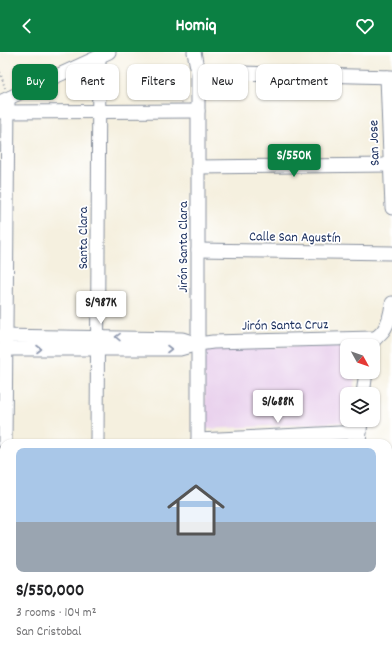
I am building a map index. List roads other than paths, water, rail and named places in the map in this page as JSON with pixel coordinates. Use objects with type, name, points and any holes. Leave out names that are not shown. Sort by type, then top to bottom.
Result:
[{"type":"street","name":"Jirón Santa Clara","points":[[194,52],[198,72]]},
{"type":"street","points":[[4,106],[104,54]]},
{"type":"street","name":"Santa Clara","points":[[97,439],[99,112],[104,54]]},
{"type":"street","points":[[248,73],[389,77]]},
{"type":"street","name":"San Jose","points":[[389,77],[392,208]]},
{"type":"street","name":"Jirón Santa Clara","points":[[198,100],[198,439]]},
{"type":"street","points":[[4,106],[99,112],[198,111]]},
{"type":"street","points":[[4,106],[3,342],[5,439]]},
{"type":"street","points":[[198,167],[390,165]]},
{"type":"street","name":"Calle San Agustín","points":[[198,250],[392,253]]},
{"type":"street","points":[[376,339],[388,322],[392,303]]},
{"type":"street","name":"Jirón Santa Cruz","points":[[3,342],[98,343],[182,339],[198,344],[340,342]]},
{"type":"street","points":[[247,439],[360,432]]}]
